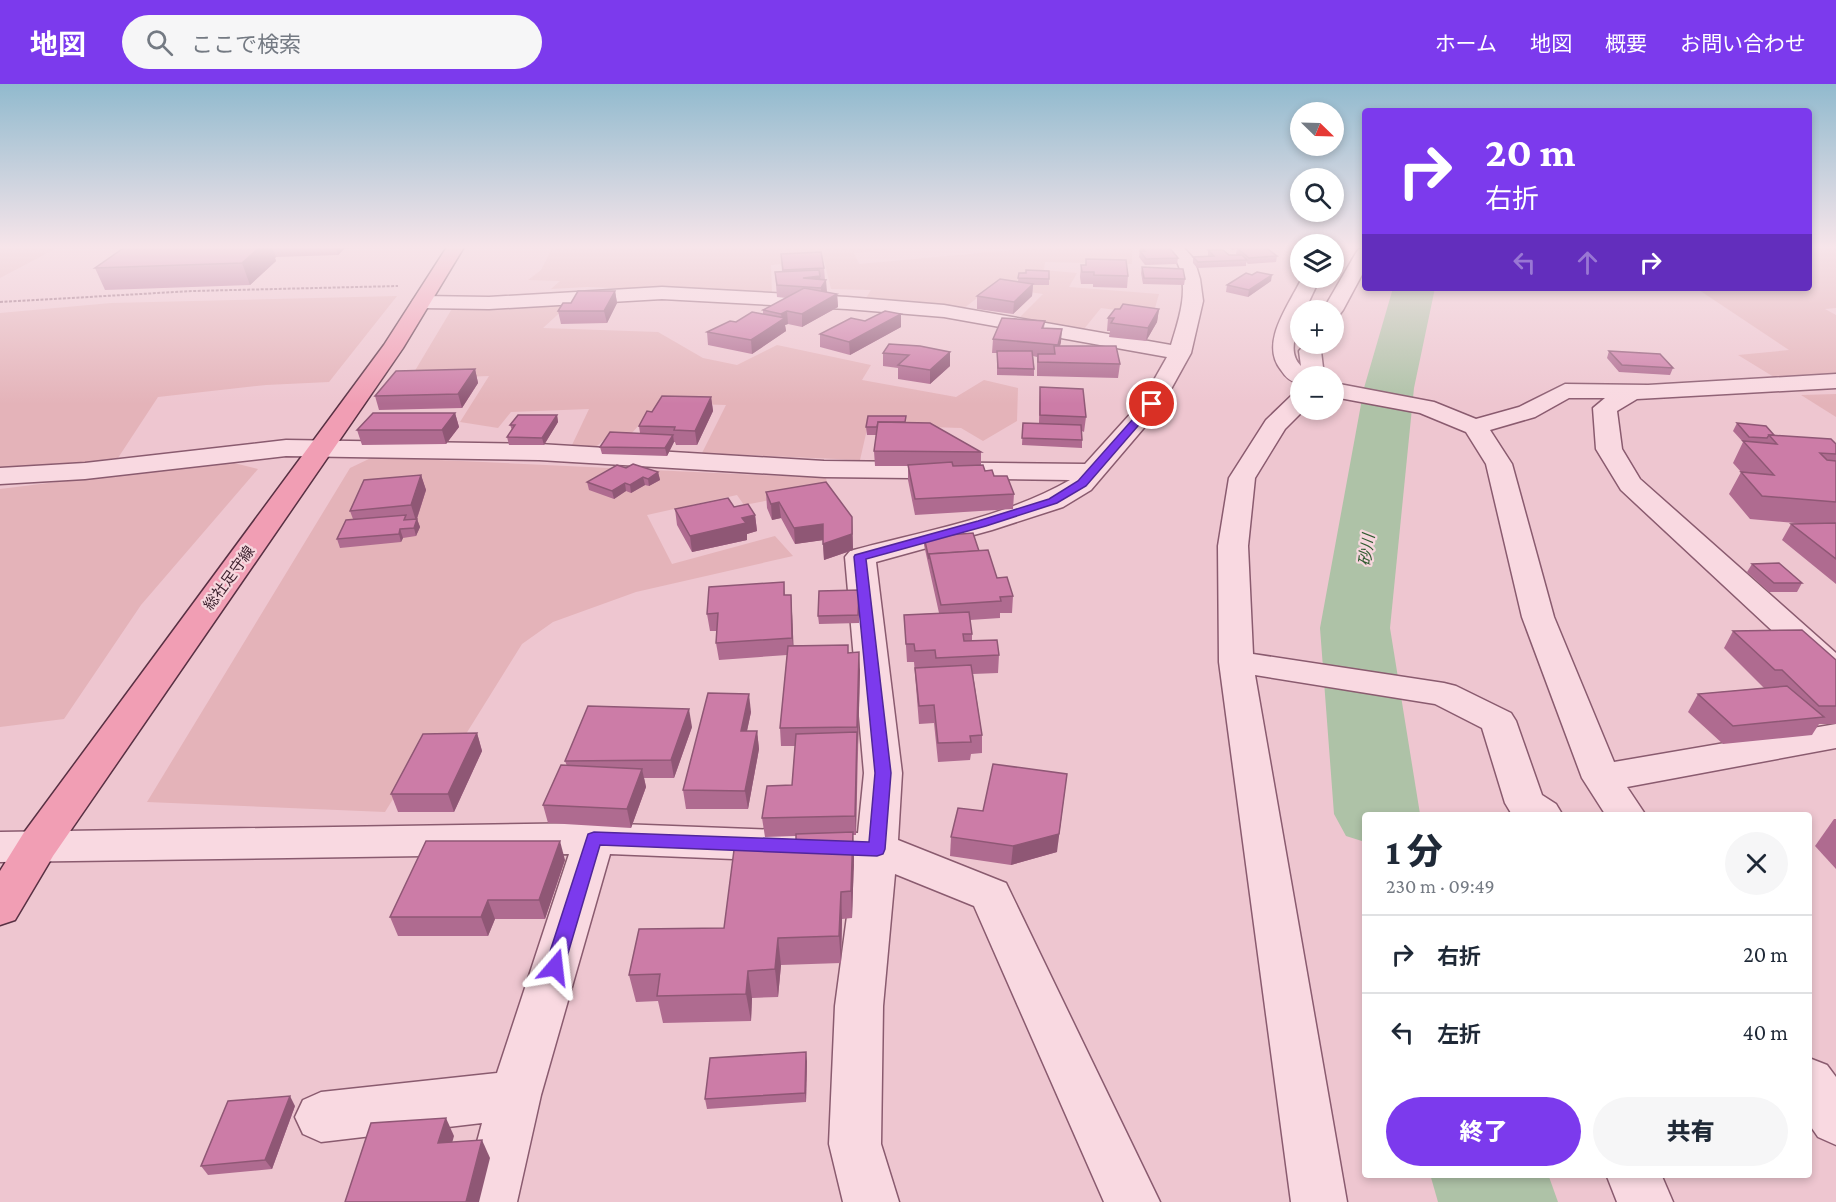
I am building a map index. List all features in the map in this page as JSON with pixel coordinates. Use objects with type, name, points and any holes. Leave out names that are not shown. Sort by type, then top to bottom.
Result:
[{"type":"main road","name":"総社足守線","points":[[0,908],[19,846],[321,449],[422,299]]},
{"type":"street","points":[[462,299],[489,303],[555,299]]},
{"type":"street","points":[[776,299],[944,311],[1180,353]]},
{"type":"street","points":[[871,1202],[855,1144],[860,1006],[883,773],[860,557],[982,524],[1053,501],[1082,484],[1152,404],[1180,353],[1193,299]]},
{"type":"street","points":[[1290,369],[1281,354],[1284,337],[1301,299]]},
{"type":"street","points":[[1475,427],[1527,412],[1565,391],[1632,392],[1836,381]]},
{"type":"street","points":[[1344,392],[1426,407],[1475,427],[1499,464],[1538,617],[1601,778],[1624,812]]},
{"type":"street","points":[[1632,392],[1605,408],[1609,449],[1630,484],[1836,671]]},
{"type":"street","points":[[1290,410],[1275,425],[1242,478],[1233,546],[1236,662],[1318,1202]]},
{"type":"street","points":[[0,476],[85,471],[286,448],[539,452],[824,470],[1092,472]]},
{"type":"street","points":[[1236,662],[1444,694],[1498,721],[1525,803],[1539,812]]},
{"type":"street","points":[[1498,721],[1510,812]]},
{"type":"street","points":[[1601,778],[1836,736]]},
{"type":"street","points":[[19,846],[594,838],[877,849],[990,895],[1132,1202]]},
{"type":"street","points":[[489,1202],[515,1095],[594,838]]},
{"type":"street","points":[[1812,1085],[1836,1120]]},
{"type":"street","points":[[321,1117],[515,1095]]},
{"type":"street","points":[[1635,1178],[1645,1202]]},
{"type":"path","points":[[0,302],[50,299]]},
{"type":"shaded area","points":[[394,299],[329,382],[266,385],[158,397],[116,461],[0,468],[0,313],[111,303]]},
{"type":"shaded area","points":[[876,299],[976,299],[963,309]]},
{"type":"shaded area","points":[[1038,299],[1158,299],[1153,315],[1101,308],[1084,329],[1020,317]]},
{"type":"shaded area","points":[[1713,299],[1836,299],[1836,308],[1825,309],[1836,315],[1836,379],[1782,382],[1738,355],[1789,350]]},
{"type":"shaded area","points":[[567,306],[543,328],[658,332],[703,358],[737,365],[777,345],[871,365],[862,380],[956,397],[984,380],[1018,388],[1017,421],[983,441],[961,428],[868,425],[860,460],[702,453],[726,405],[659,403],[630,435],[611,433],[596,447],[572,445],[589,409],[511,412],[498,428],[460,422],[489,376],[410,379],[453,307]]},
{"type":"shaded area","points":[[1836,394],[1836,417],[1801,395]]},
{"type":"shaded area","points":[[373,457],[826,478],[828,489],[744,505],[737,495],[647,515],[672,564],[775,536],[793,556],[636,592],[553,622],[522,644],[461,742],[429,741],[385,812],[147,802],[350,468]]},
{"type":"shaded area","points":[[226,461],[258,469],[141,605],[64,719],[0,727],[0,489]]},
{"type":"building","points":[[573,299],[611,299],[604,311],[558,311],[563,303],[571,303]]},
{"type":"building","points":[[783,299],[828,299],[802,314],[787,311],[781,314],[763,310]]},
{"type":"building","points":[[997,299],[1017,299],[1014,302]]},
{"type":"building","points":[[1123,304],[1159,309],[1148,328],[1111,323],[1114,318],[1108,318],[1115,309],[1120,309]]},
{"type":"building","points":[[885,311],[901,314],[849,342],[820,334],[851,318],[865,321]]},
{"type":"building","points":[[752,312],[785,318],[751,340],[707,332],[730,321],[736,322]]},
{"type":"building","points":[[1002,318],[1045,321],[1042,328],[1062,329],[1058,345],[993,339]]},
{"type":"building","points":[[889,344],[920,346],[950,352],[930,370],[898,365],[909,355],[883,353]]},
{"type":"building","points":[[1054,346],[1116,346],[1120,364],[1038,362],[1038,354],[1055,354]]},
{"type":"building","points":[[997,351],[1032,351],[1034,369],[998,368]]},
{"type":"building","points":[[1609,351],[1660,354],[1673,368],[1622,365]]},
{"type":"building","points":[[475,369],[458,394],[375,396],[396,371]]},
{"type":"building","points":[[1040,387],[1083,389],[1086,417],[1040,415]]},
{"type":"building","points":[[662,396],[711,397],[695,431],[674,430],[675,427],[639,426],[647,411],[652,412]]},
{"type":"building","points":[[373,413],[455,413],[442,430],[357,430]]},
{"type":"building","points":[[518,415],[557,415],[542,438],[507,437],[515,425],[510,425]]},
{"type":"building","points":[[868,416],[906,416],[905,422],[878,422],[877,427],[866,427]]},
{"type":"building","points":[[878,422],[930,423],[981,452],[874,451]]},
{"type":"building","points":[[1023,423],[1081,425],[1082,440],[1022,438]]},
{"type":"building","points":[[1737,423],[1766,426],[1774,435],[1769,435],[1767,438],[1749,437]]},
{"type":"building","points":[[610,432],[673,435],[665,448],[600,447]]},
{"type":"building","points":[[1769,435],[1831,439],[1836,444],[1836,454],[1820,453],[1827,460],[1836,461],[1836,502],[1762,496],[1741,472],[1774,475],[1743,441],[1777,444]]},
{"type":"building","points":[[952,462],[953,466],[983,465],[985,471],[992,470],[994,476],[1007,476],[1014,494],[915,499],[908,465]]},
{"type":"building","points":[[633,464],[658,472],[648,479],[643,477],[630,485],[625,483],[612,491],[587,482],[617,465],[626,468]]},
{"type":"building","points":[[421,475],[411,505],[350,511],[364,480]]},
{"type":"building","points":[[826,482],[852,517],[852,534],[823,544],[823,524],[794,528],[779,502],[771,504],[766,492]]},
{"type":"building","points":[[728,498],[734,507],[748,504],[755,515],[742,518],[746,523],[690,536],[675,509]]},
{"type":"building","points":[[406,515],[404,520],[417,519],[414,528],[400,529],[399,534],[337,539],[346,520]]},
{"type":"building","points":[[1836,523],[1836,559],[1791,524]]},
{"type":"building","points":[[973,533],[979,551],[929,554],[929,559],[924,537]]},
{"type":"building","points":[[988,550],[997,578],[1007,577],[1013,596],[1000,597],[1001,601],[941,605],[929,554]]},
{"type":"building","points":[[1779,563],[1802,583],[1774,583],[1752,564]]},
{"type":"building","points":[[784,582],[784,595],[791,595],[792,638],[716,643],[718,613],[707,614],[709,587]]},
{"type":"building","points":[[859,590],[858,615],[818,616],[819,591]]},
{"type":"building","points":[[969,612],[972,634],[963,634],[964,641],[997,640],[999,655],[936,658],[935,650],[915,651],[914,644],[906,644],[904,615]]},
{"type":"building","points":[[1802,630],[1836,660],[1836,706],[1819,706],[1782,670],[1775,670],[1733,631]]},
{"type":"building","points":[[848,645],[848,653],[859,652],[857,727],[780,728],[788,646]]},
{"type":"building","points":[[971,665],[982,735],[970,736],[971,742],[938,743],[934,705],[919,706],[915,668]]},
{"type":"building","points":[[1787,686],[1824,717],[1733,726],[1698,694]]},
{"type":"building","points":[[708,693],[749,694],[741,731],[757,731],[745,791],[683,790]]},
{"type":"building","points":[[588,706],[689,709],[671,760],[565,761]]},
{"type":"building","points":[[857,732],[855,816],[762,818],[767,786],[792,785],[796,734]]},
{"type":"building","points":[[477,733],[448,794],[391,794],[423,734]]},
{"type":"building","points":[[993,764],[1067,774],[1059,834],[1013,846],[951,837],[958,808],[983,811]]},
{"type":"building","points":[[561,765],[642,769],[627,809],[543,805]]},
{"type":"building","points":[[853,832],[851,891],[841,892],[839,936],[778,938],[775,969],[748,971],[746,994],[657,996],[660,974],[629,975],[639,929],[724,928],[734,850],[761,849],[761,843],[796,842],[796,834]]},
{"type":"building","points":[[426,841],[560,841],[539,900],[488,900],[481,917],[390,917]]},
{"type":"building","points":[[806,1052],[805,1093],[705,1099],[710,1058]]},
{"type":"building","points":[[290,1096],[265,1160],[201,1166],[228,1101]]},
{"type":"building","points":[[446,1118],[438,1143],[482,1140],[466,1202],[345,1202],[371,1123]]},
{"type":"waterway","name":"砂川","points":[[1377,812],[1355,628],[1389,388],[1411,299]]},
{"type":"waterway","name":"砂川","points":[[1490,1178],[1498,1202]]},
{"type":"route","points":[[555,967],[594,838],[877,849],[883,773],[868,615],[860,557],[982,524],[1053,501],[1082,484],[1152,404]]}]
